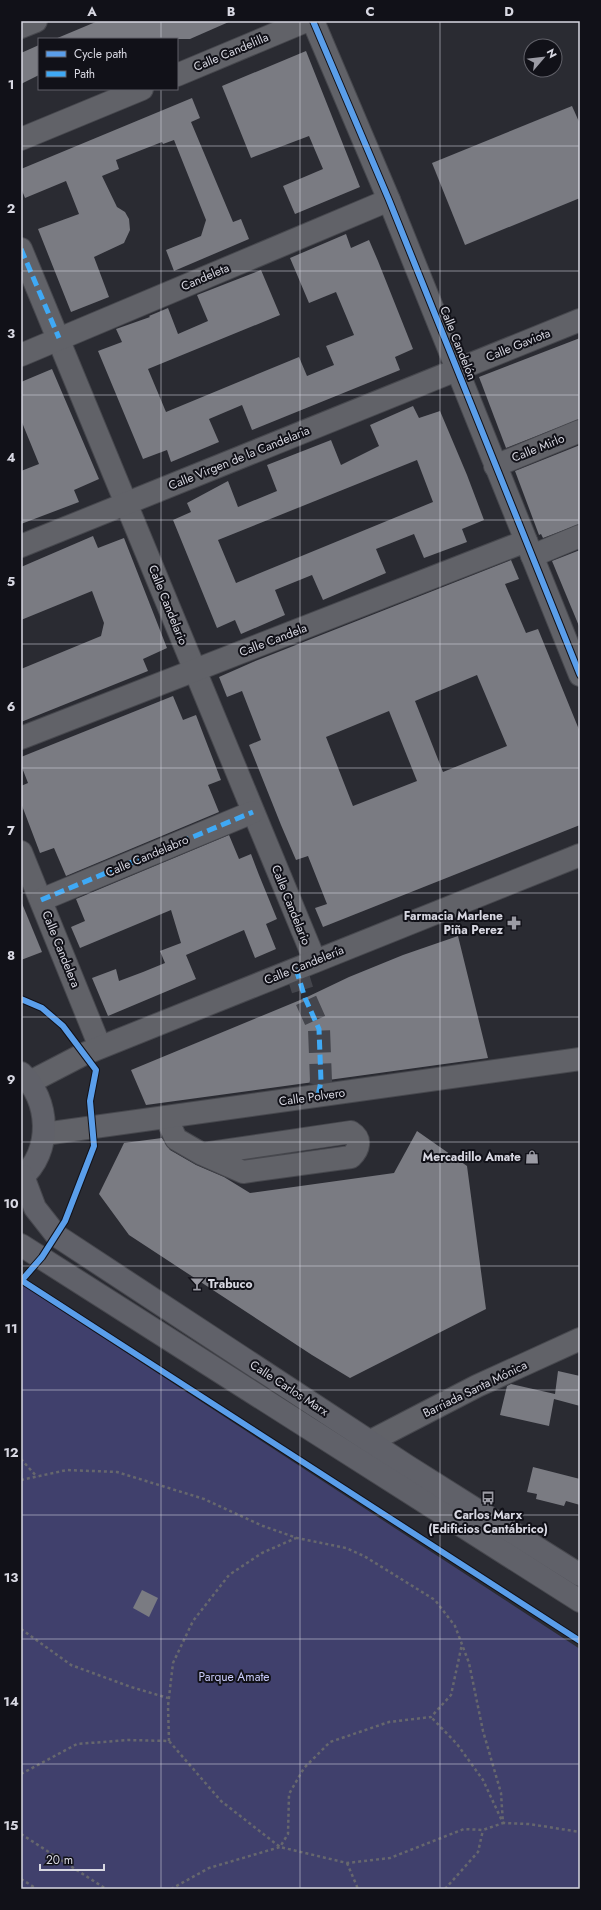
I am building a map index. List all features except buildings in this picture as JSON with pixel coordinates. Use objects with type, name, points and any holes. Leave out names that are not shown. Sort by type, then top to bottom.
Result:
[{"type":"main road","points":[[22,1177],[37,1156],[44,1134],[42,1107],[26,1077]]},
{"type":"main road","name":"Calle Carlos Marx","points":[[22,1177],[35,1208],[57,1236],[407,1466],[580,1575]]},
{"type":"main road","name":"Calle Carlos Marx","points":[[21,1245],[580,1601]]},
{"type":"street","points":[[21,28],[36,21]]},
{"type":"street","name":"Calle Candelilla","points":[[178,75],[306,21]]},
{"type":"street","name":"Calle Candelón","points":[[313,21],[389,200],[529,548],[573,638],[580,674]]},
{"type":"street","points":[[21,139],[140,90]]},
{"type":"street","name":"Candeleta","points":[[21,355],[389,200]]},
{"type":"street","name":"Calle Candelario","points":[[21,249],[315,961]]},
{"type":"street","name":"Calle Gaviota","points":[[457,370],[580,320]]},
{"type":"street","name":"Calle Virgen de la Candelaria","points":[[21,546],[457,370]]},
{"type":"street","name":"Calle Mirlo","points":[[495,466],[580,431]]},
{"type":"street","name":"Calle Candela","points":[[21,738],[195,671],[529,548],[580,536]]},
{"type":"street","name":"Calle Candelabro","points":[[41,900],[253,812]]},
{"type":"street","name":"Calle Candelera","points":[[21,852],[100,1047]]},
{"type":"street","name":"Calle Candelería","points":[[26,1077],[580,855]]},
{"type":"street","name":"Calle Polvero","points":[[44,1134],[580,1059]]},
{"type":"street","points":[[166,1118],[176,1139],[202,1154],[243,1172],[351,1157],[358,1150],[359,1144],[355,1134],[351,1132],[202,1154]]},
{"type":"street","name":"Barriada Santa Mónica","points":[[371,1441],[477,1386],[580,1340]]},
{"type":"path","points":[[21,1459],[37,1477]]},
{"type":"path","points":[[21,1480],[67,1470],[117,1472],[204,1499],[263,1526],[297,1538],[346,1548],[364,1556],[435,1600],[455,1626],[469,1663],[483,1731],[501,1794],[503,1823]]},
{"type":"path","points":[[297,1538],[262,1553],[229,1575],[193,1621],[173,1663],[168,1698],[169,1741],[221,1801],[280,1847],[347,1863],[390,1858],[464,1829],[483,1830],[503,1823],[530,1824],[580,1832]]},
{"type":"path","points":[[21,1629],[72,1665],[131,1687],[168,1698]]},
{"type":"path","points":[[171,1889],[209,1868],[280,1847],[288,1834],[289,1794],[304,1768],[330,1742],[389,1722],[431,1717],[451,1695],[462,1644]]},
{"type":"path","points":[[431,1717],[457,1744],[483,1780],[503,1823]]},
{"type":"path","points":[[21,1774],[77,1744],[128,1740],[169,1741]]},
{"type":"path","points":[[445,1889],[478,1852],[483,1830]]},
{"type":"path","points":[[21,1834],[106,1889]]},
{"type":"path","points":[[347,1863],[358,1889]]},
{"type":"path","points":[[21,1879],[38,1889]]},
{"type":"green space","name":"Parque Amate","points":[[21,1284],[580,1649],[580,1889],[21,1889]]},
{"type":"tunnel","points":[[296,969],[305,998],[319,1029],[321,1081],[318,1096]]},
{"type":"marked path","points":[[21,249],[59,338]]},
{"type":"marked path","points":[[41,900],[253,812]]},
{"type":"marked path","points":[[296,969],[305,998],[319,1029],[321,1081],[318,1096]]},
{"type":"cycle path","points":[[313,21],[389,200],[580,675]]},
{"type":"cycle path","points":[[21,999],[42,1008],[63,1026],[96,1070],[90,1101],[94,1146],[65,1221],[42,1257],[22,1280]]},
{"type":"cycle path","points":[[21,1280],[580,1641]]},
{"type":"place","name":"Farmacia Marlene Piña Perez","points":[[514,923]]},
{"type":"place","name":"Mercadillo Amate","points":[[532,1157]]},
{"type":"place","name":"Trabuco","points":[[197,1284]]},
{"type":"place","name":"Carlos Marx (Edificios Cantábrico)","points":[[488,1498]]}]
